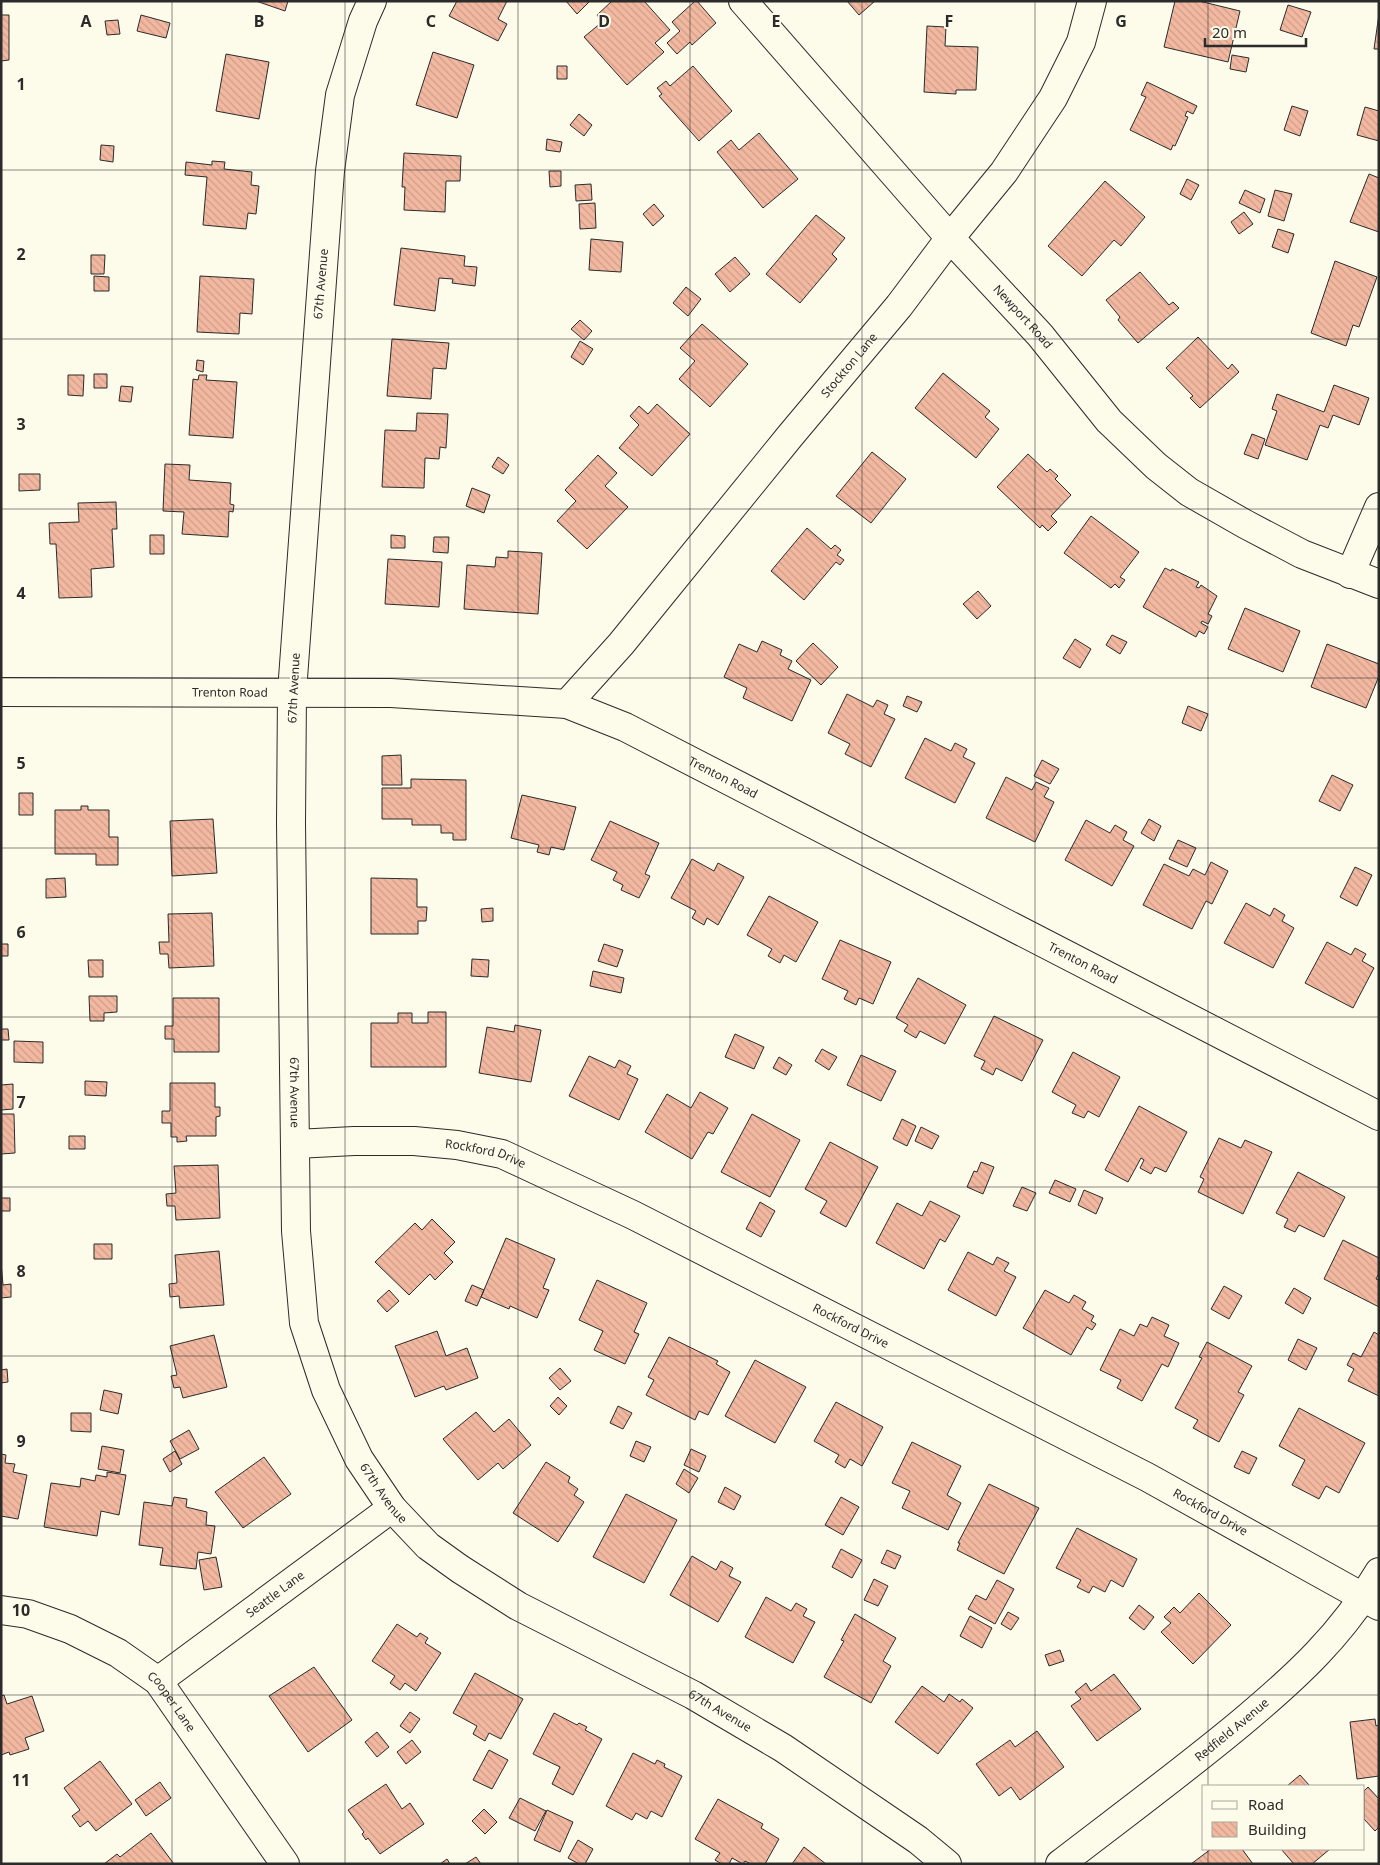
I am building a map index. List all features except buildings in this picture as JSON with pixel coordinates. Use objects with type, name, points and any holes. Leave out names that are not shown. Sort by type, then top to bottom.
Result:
[{"type":"street","name":"67th Avenue","points":[[372,1],[363,21],[340,95],[330,171],[292,692],[292,976],[296,1231],[304,1323],[326,1390],[359,1459],[392,1508],[428,1546],[518,1606],[693,1695],[783,1748],[918,1840],[946,1864]]},
{"type":"street","name":"Newport Road","points":[[743,1],[950,238],[1040,335],[1109,421],[1156,466],[1189,492],[1245,524],[1302,554],[1379,584]]},
{"type":"street","name":"Stockton Lane","points":[[567,704],[621,644],[790,436],[899,306],[950,238],[1004,172],[1053,98],[1081,42],[1092,1]]},
{"type":"street","points":[[1350,574],[1379,506]]},
{"type":"street","name":"Trenton Road","points":[[1,692],[391,693],[567,704],[625,727],[1379,1116]]},
{"type":"street","name":"Rockford Drive","points":[[296,1144],[414,1142],[457,1145],[502,1154],[642,1219],[1147,1477],[1371,1601]]},
{"type":"street","name":"Seattle Lane","points":[[158,1680],[392,1508]]},
{"type":"street","name":"Redfield Avenue","points":[[1060,1864],[1185,1770],[1280,1690],[1371,1601],[1379,1572]]},
{"type":"street","name":"Cooper Lane","points":[[1,1610],[28,1614],[70,1629],[118,1653],[158,1680],[285,1864]]}]
